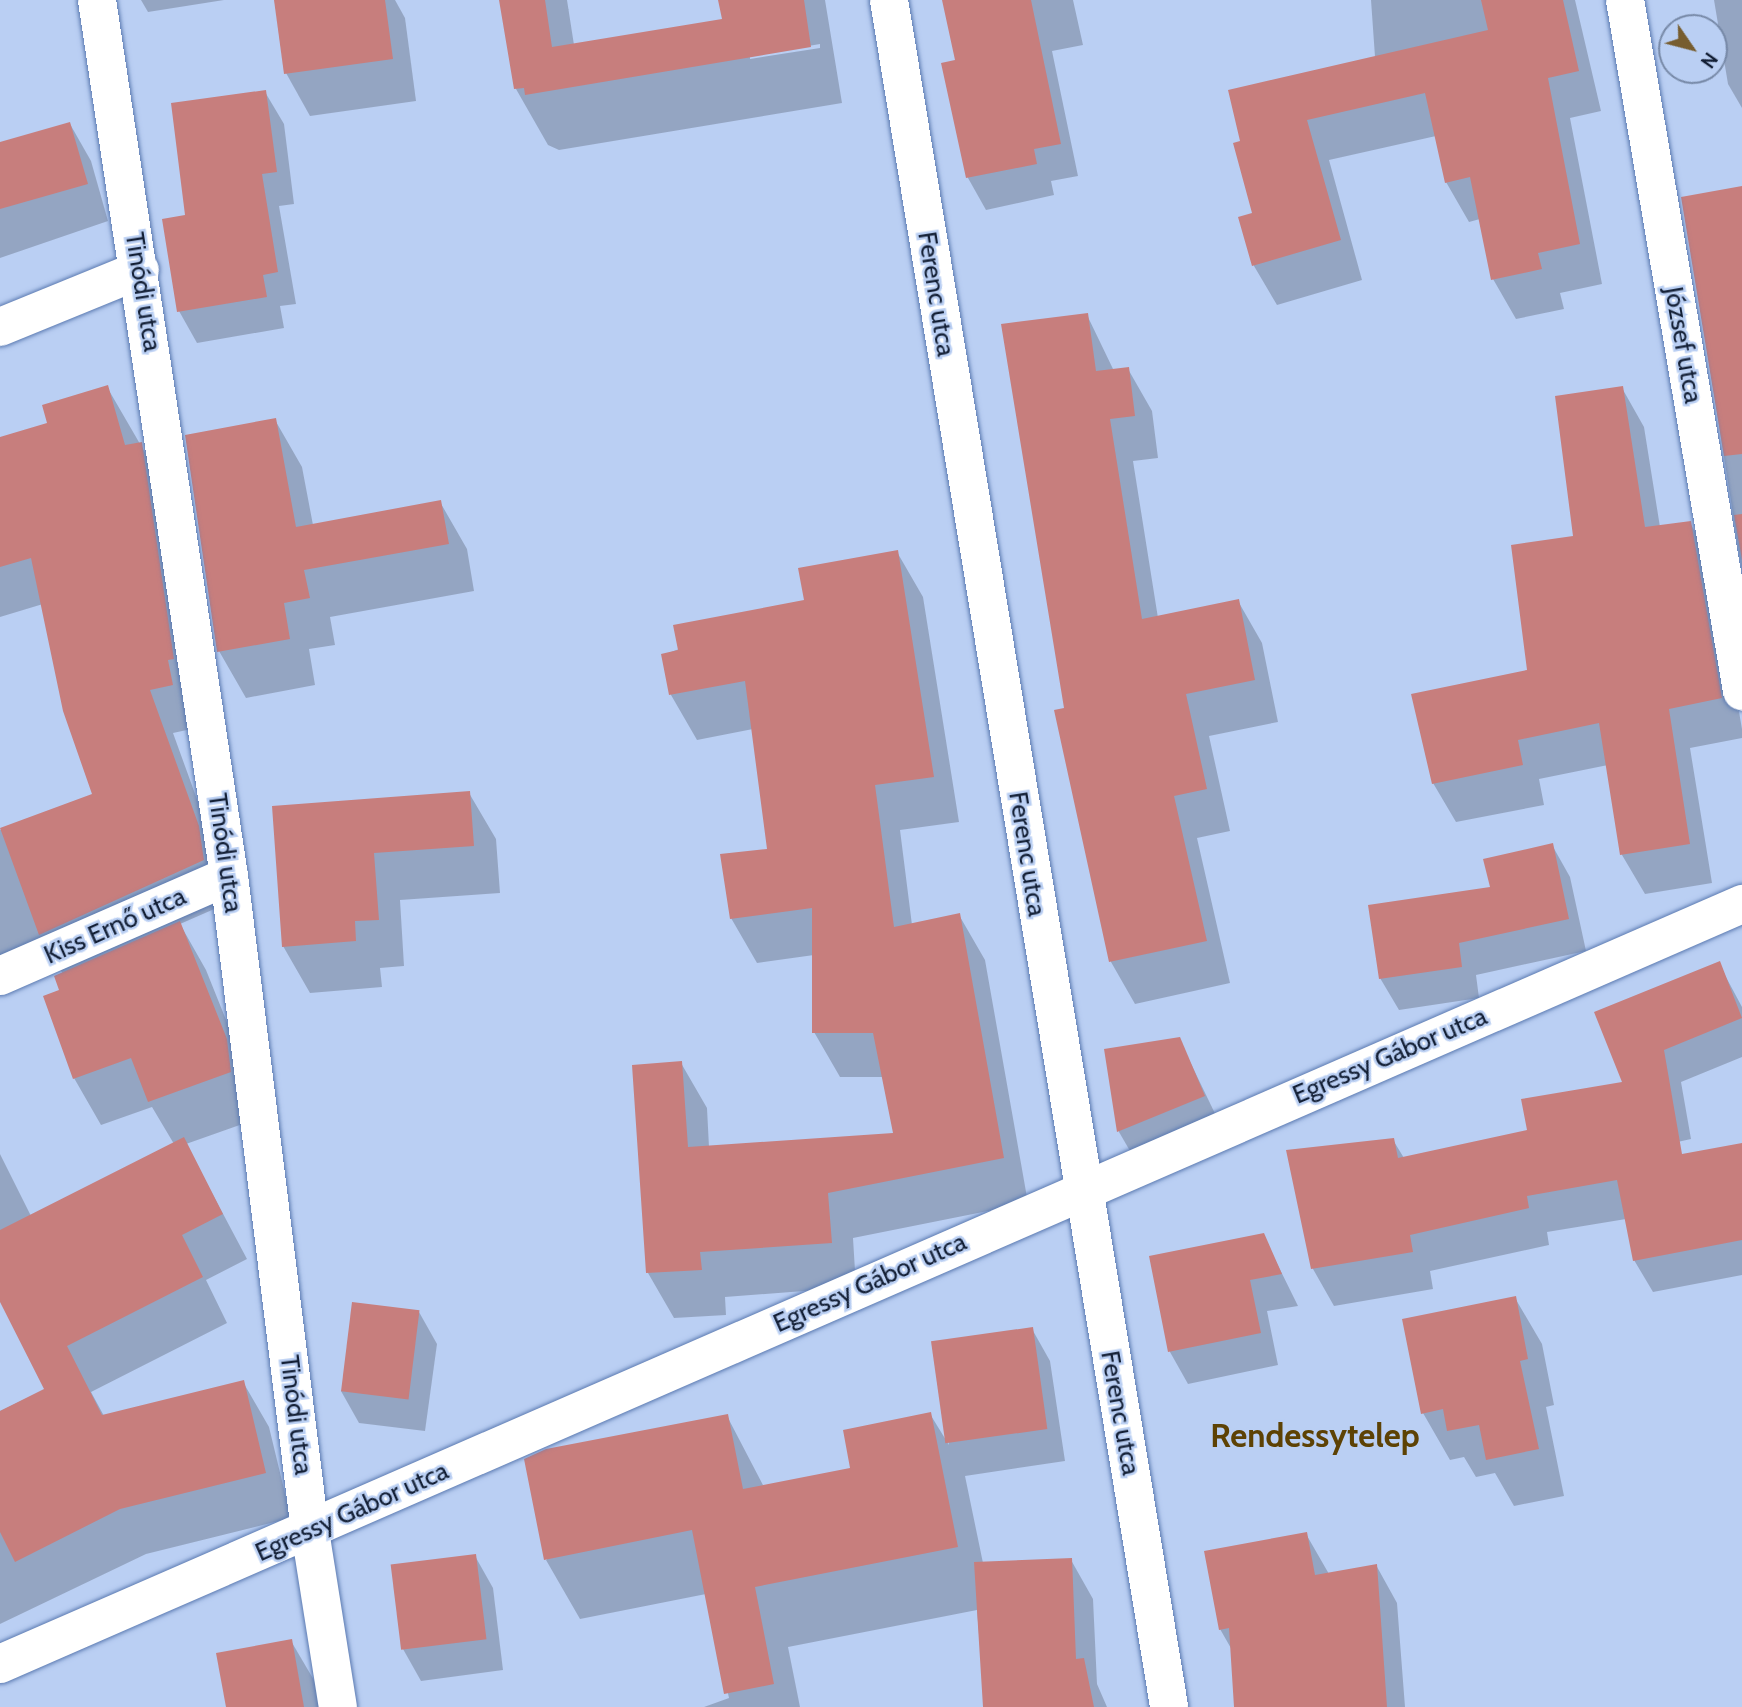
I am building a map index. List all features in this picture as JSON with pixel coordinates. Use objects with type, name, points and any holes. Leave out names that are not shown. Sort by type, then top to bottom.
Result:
[{"type":"street","name":"Tinódi utca","points":[[97,0],[140,270],[229,876],[310,1531],[338,1707]]},
{"type":"street","name":"Ferenc utca","points":[[889,0],[1169,1707]]},
{"type":"street","name":"József utca","points":[[1625,0],[1742,691]]},
{"type":"street","points":[[0,327],[140,270]]},
{"type":"street","name":"Kiss Ernő utca","points":[[0,976],[229,876]]},
{"type":"street","name":"Egressy Gábor utca","points":[[0,1664],[310,1531],[1082,1189],[1742,904]]},
{"type":"building","points":[[274,0],[385,0],[393,59],[284,74]]},
{"type":"building","points":[[499,0],[545,0],[552,47],[722,19],[718,0],[804,0],[811,47],[525,95],[524,88],[514,89]]},
{"type":"building","points":[[942,0],[1031,0],[1061,144],[1034,149],[1037,164],[966,178],[941,63],[955,60]]},
{"type":"building","points":[[1481,0],[1563,0],[1579,71],[1548,78],[1580,244],[1538,253],[1542,269],[1491,280],[1470,177],[1445,183],[1425,93],[1307,120],[1341,240],[1252,266],[1238,217],[1252,213],[1233,143],[1240,141],[1228,90],[1488,30]]},
{"type":"building","points":[[266,90],[277,172],[262,174],[278,272],[263,275],[267,297],[177,312],[162,219],[185,215],[171,103]]},
{"type":"building","points":[[70,122],[88,184],[0,209],[0,142]]},
{"type":"building","points":[[1742,186],[1742,454],[1724,456],[1681,197]]},
{"type":"building","points":[[1088,313],[1096,371],[1129,367],[1135,416],[1110,419],[1142,619],[1239,599],[1255,680],[1186,694],[1207,789],[1174,796],[1207,941],[1109,962],[1054,710],[1064,708],[1001,324]]},
{"type":"building","points":[[108,385],[125,445],[142,442],[174,659],[168,660],[173,685],[150,690],[199,826],[204,860],[39,935],[0,828],[92,794],[63,711],[31,558],[0,567],[0,437],[47,423],[42,405]]},
{"type":"building","points":[[1623,386],[1645,527],[1691,521],[1722,698],[1669,709],[1690,844],[1620,855],[1599,723],[1518,740],[1523,765],[1432,784],[1411,694],[1527,670],[1511,545],[1573,536],[1555,396]]},
{"type":"building","points":[[276,418],[296,527],[441,500],[449,544],[304,570],[310,598],[284,603],[290,639],[217,652],[185,435]]},
{"type":"building","points":[[1742,514],[1742,560],[1734,515]]},
{"type":"building","points":[[898,550],[934,777],[875,785],[894,927],[960,913],[1004,1158],[828,1193],[832,1243],[700,1252],[702,1270],[646,1273],[632,1065],[682,1061],[688,1147],[893,1133],[873,1033],[812,1033],[812,908],[730,919],[720,854],[767,849],[745,681],[669,695],[661,654],[678,650],[673,625],[804,600],[798,568]]},
{"type":"building","points":[[470,791],[474,846],[374,853],[379,920],[355,921],[356,941],[282,947],[272,806]]},
{"type":"building","points":[[1553,843],[1569,919],[1459,943],[1462,967],[1379,979],[1368,905],[1490,887],[1483,859]]},
{"type":"building","points":[[180,921],[227,1039],[231,1072],[148,1102],[131,1058],[73,1079],[43,996],[59,990],[54,976]]},
{"type":"building","points":[[1720,961],[1742,1018],[1664,1050],[1682,1154],[1742,1143],[1742,1240],[1633,1261],[1617,1180],[1527,1196],[1529,1208],[1410,1235],[1413,1252],[1311,1269],[1286,1150],[1394,1138],[1398,1158],[1527,1130],[1521,1099],[1622,1082],[1594,1012]]},
{"type":"building","points":[[1180,1037],[1205,1096],[1117,1132],[1104,1049]]},
{"type":"building","points":[[184,1137],[223,1214],[182,1235],[203,1277],[67,1346],[102,1415],[244,1380],[266,1473],[120,1509],[15,1562],[0,1532],[0,1411],[44,1389],[0,1302],[0,1230]]},
{"type":"building","points":[[1264,1233],[1282,1274],[1250,1280],[1261,1333],[1168,1352],[1149,1256]]},
{"type":"building","points":[[1516,1296],[1528,1359],[1520,1361],[1539,1449],[1486,1460],[1479,1425],[1447,1431],[1443,1409],[1421,1414],[1402,1319]]},
{"type":"building","points":[[352,1302],[419,1310],[409,1400],[341,1391]]},
{"type":"building","points":[[1033,1327],[1047,1429],[945,1443],[931,1341]]},
{"type":"building","points":[[931,1412],[958,1547],[755,1587],[774,1684],[724,1694],[692,1530],[544,1560],[524,1459],[546,1449],[728,1414],[743,1489],[850,1468],[843,1430]]},
{"type":"building","points":[[1307,1532],[1315,1575],[1377,1564],[1387,1707],[1234,1707],[1229,1628],[1219,1630],[1204,1551]]},
{"type":"building","points":[[476,1554],[486,1639],[401,1650],[391,1564]]},
{"type":"building","points":[[1072,1558],[1076,1659],[1084,1658],[1094,1707],[983,1707],[974,1562]]},
{"type":"building","points":[[292,1639],[304,1707],[226,1707],[216,1653]]},
{"type":"district","name":"Rendessytelep","points":[[1315,1436]]}]
